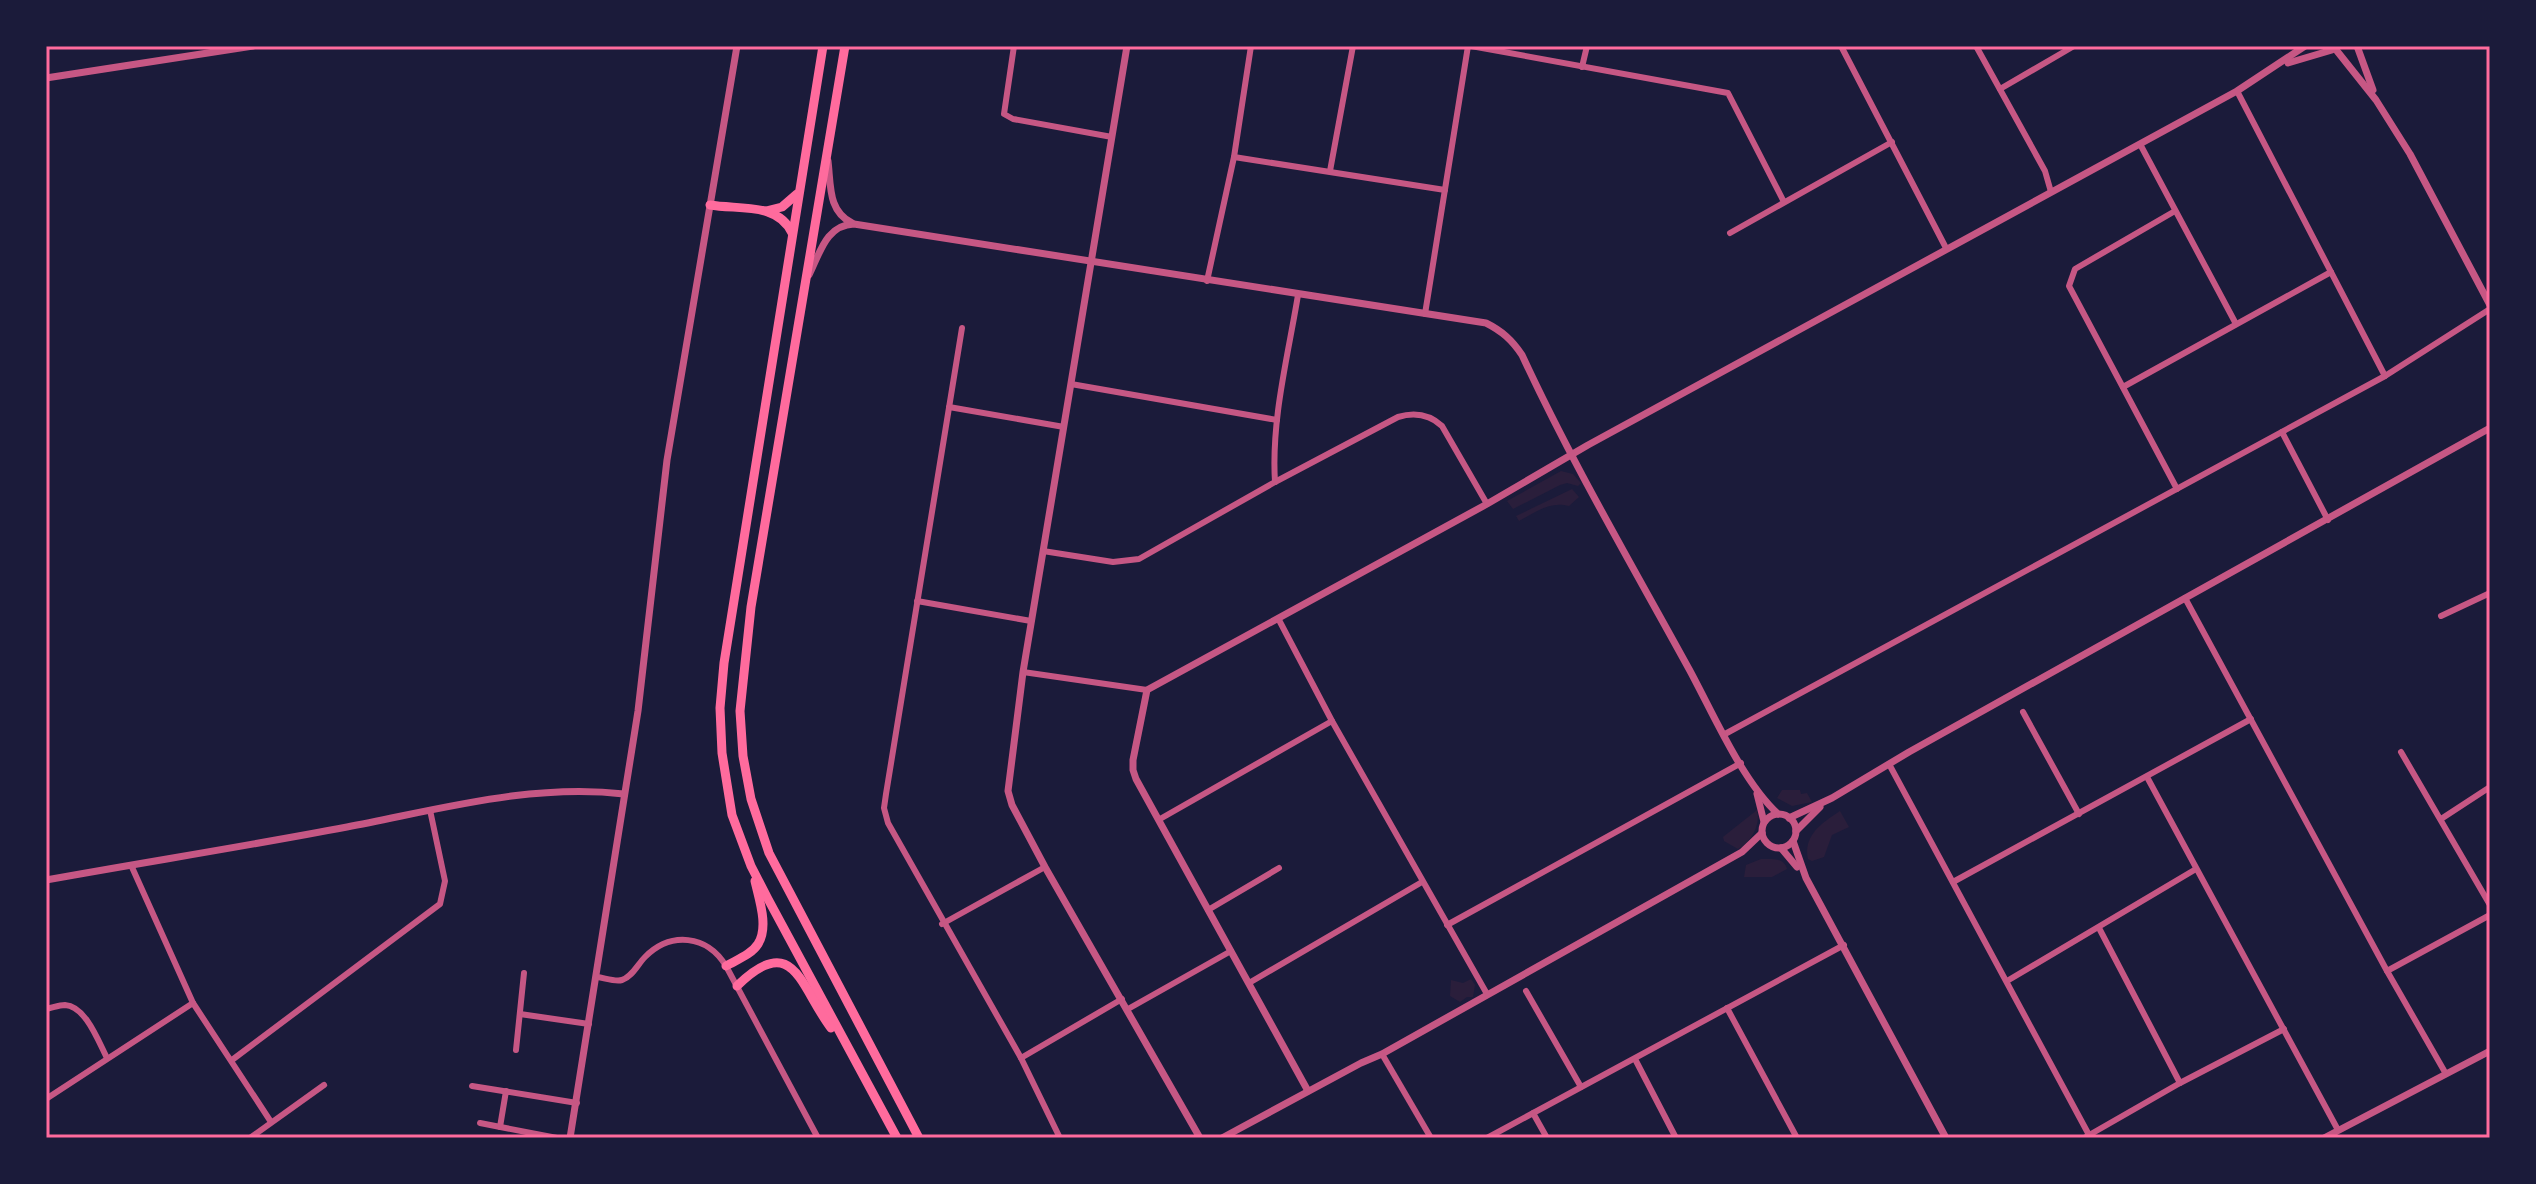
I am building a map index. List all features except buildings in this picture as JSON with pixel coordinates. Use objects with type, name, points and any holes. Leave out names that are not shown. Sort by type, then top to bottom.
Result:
[{"type":"main road","points":[[726,966],[758,945],[762,913],[751,866],[732,815],[722,753],[720,708],[724,663],[823,46]]},
{"type":"main road","points":[[845,46],[751,607],[740,711],[743,756],[751,799],[769,853],[919,1138]]},
{"type":"main road","points":[[766,211],[782,207],[799,192]]},
{"type":"main road","points":[[710,205],[766,211],[780,216],[792,233]]},
{"type":"main road","points":[[751,866],[897,1138]]},
{"type":"main road","points":[[737,986],[760,966],[773,961],[789,965],[850,1051]]},
{"type":"street","points":[[46,78],[253,46]]},
{"type":"street","points":[[570,1138],[638,711],[667,460],[737,46]]},
{"type":"street","points":[[1014,46],[1004,114],[1013,119],[1112,137]]},
{"type":"street","points":[[1127,46],[1031,621],[1008,791],[1012,805],[1045,867],[1200,1138]]},
{"type":"street","points":[[1207,281],[1234,157],[1251,46]]},
{"type":"street","points":[[1330,171],[1353,46]]},
{"type":"street","points":[[1425,314],[1470,46],[1728,93],[1784,202]]},
{"type":"street","points":[[1582,67],[1587,46]]},
{"type":"street","points":[[1841,46],[1946,248]]},
{"type":"street","points":[[1976,46],[2045,171],[2051,192]]},
{"type":"street","points":[[2000,89],[2074,46]]},
{"type":"street","points":[[1023,672],[1147,690],[1279,620],[1946,248],[2237,91],[2305,46]]},
{"type":"street","points":[[2278,66],[2332,49],[2354,46],[2376,100]]},
{"type":"street","points":[[1725,734],[2385,376],[2490,307],[2410,154],[2376,100],[2332,49]]},
{"type":"street","points":[[2237,91],[2385,376]]},
{"type":"street","points":[[1730,233],[1892,142]]},
{"type":"street","points":[[2140,144],[2236,324]]},
{"type":"street","points":[[827,156],[834,208],[854,224]]},
{"type":"street","points":[[1234,157],[1445,190]]},
{"type":"street","points":[[2175,211],[2075,269],[2069,286],[2177,489]]},
{"type":"street","points":[[806,280],[830,234],[840,226],[854,224],[1486,323],[1496,328],[1513,342],[1571,456],[1741,763],[1778,814],[1789,818],[1796,831]]},
{"type":"street","points":[[2123,387],[2331,272]]},
{"type":"street","points":[[1275,482],[1277,420],[1298,295]]},
{"type":"street","points":[[962,328],[884,808],[888,823],[942,924],[1021,1058],[1059,1136]]},
{"type":"street","points":[[1071,384],[1277,420]]},
{"type":"street","points":[[949,407],[1064,427]]},
{"type":"street","points":[[1043,551],[1113,562],[1139,559],[1275,482],[1409,414],[1433,418],[1442,426],[1487,504]]},
{"type":"street","points":[[1789,818],[1832,798],[2490,428]]},
{"type":"street","points":[[2282,432],[2328,520]]},
{"type":"street","points":[[2441,616],[2490,593]]},
{"type":"street","points":[[2185,598],[2446,1074]]},
{"type":"street","points":[[917,601],[1031,621]]},
{"type":"street","points":[[1279,620],[1332,721],[1487,994]]},
{"type":"street","points":[[1147,690],[1133,770],[1308,1091]]},
{"type":"street","points":[[2023,712],[2079,814]]},
{"type":"street","points":[[1953,882],[2251,719]]},
{"type":"street","points":[[1160,819],[1332,721]]},
{"type":"street","points":[[2401,752],[2490,905]]},
{"type":"street","points":[[1447,925],[1741,763]]},
{"type":"street","points":[[1889,764],[2007,981],[2086,1137],[2284,1029]]},
{"type":"street","points":[[2147,777],[2338,1130]]},
{"type":"street","points":[[1222,1138],[1382,1054],[1742,852],[1762,833],[1764,822],[1754,784]]},
{"type":"street","points":[[2441,819],[2490,787]]},
{"type":"street","points":[[46,880],[496,798],[583,792],[624,794]]},
{"type":"street","points":[[1832,798],[1796,831],[1793,841],[1806,878],[1946,1138]]},
{"type":"street","points":[[232,1060],[440,904],[445,881],[430,810]]},
{"type":"street","points":[[1764,822],[1778,814]]},
{"type":"street","points":[[1762,833],[1770,846]]},
{"type":"street","points":[[1781,848],[1793,841]]},
{"type":"street","points":[[1742,852],[1770,846],[1781,848],[1806,878]]},
{"type":"street","points":[[131,865],[193,1003],[271,1122]]},
{"type":"street","points":[[942,924],[1045,867]]},
{"type":"street","points":[[1208,910],[1279,868]]},
{"type":"street","points":[[2007,981],[2196,869]]},
{"type":"street","points":[[1249,983],[1422,882]]},
{"type":"street","points":[[2387,971],[2490,915]]},
{"type":"street","points":[[2099,928],[2180,1083]]},
{"type":"street","points":[[597,977],[616,981],[626,978],[656,948],[681,941],[710,946],[726,966],[818,1138]]},
{"type":"street","points":[[1487,1138],[1844,945]]},
{"type":"street","points":[[1128,1009],[1231,951]]},
{"type":"street","points":[[516,1050],[524,973]]},
{"type":"street","points":[[1526,991],[1581,1087]]},
{"type":"street","points":[[1021,1058],[1122,999]]},
{"type":"street","points":[[46,1099],[193,1003]]},
{"type":"street","points":[[46,1009],[68,1005],[75,1008],[85,1019],[107,1058]]},
{"type":"street","points":[[1727,1008],[1797,1138]]},
{"type":"street","points":[[520,1014],[589,1024]]},
{"type":"street","points":[[2324,1138],[2490,1051]]},
{"type":"street","points":[[1382,1054],[1431,1138]]},
{"type":"street","points":[[1635,1059],[1676,1138]]},
{"type":"street","points":[[250,1138],[324,1085]]},
{"type":"street","points":[[472,1086],[577,1103]]},
{"type":"street","points":[[500,1127],[506,1091]]},
{"type":"street","points":[[1533,1113],[1547,1138]]},
{"type":"street","points":[[480,1123],[557,1138]]},
{"type":"shaded area","points":[[1561,471],[1573,474],[1581,483],[1578,486],[1560,485],[1513,509],[1507,501]]},
{"type":"shaded area","points":[[1572,489],[1579,497],[1569,506],[1549,506],[1519,521],[1516,516]]},
{"type":"shaded area","points":[[1782,790],[1800,790],[1801,794],[1807,793],[1812,802],[1792,806],[1777,798]]},
{"type":"shaded area","points":[[1757,810],[1756,827],[1747,842],[1738,849],[1724,841],[1723,837]]},
{"type":"shaded area","points":[[1840,811],[1849,827],[1832,835],[1824,857],[1812,861],[1808,859],[1811,836]]},
{"type":"shaded area","points":[[1761,859],[1780,861],[1787,869],[1772,877],[1744,877],[1746,865]]},
{"type":"shaded area","points":[[1471,979],[1475,985],[1473,997],[1460,1002],[1450,996],[1451,980],[1463,983]]}]
